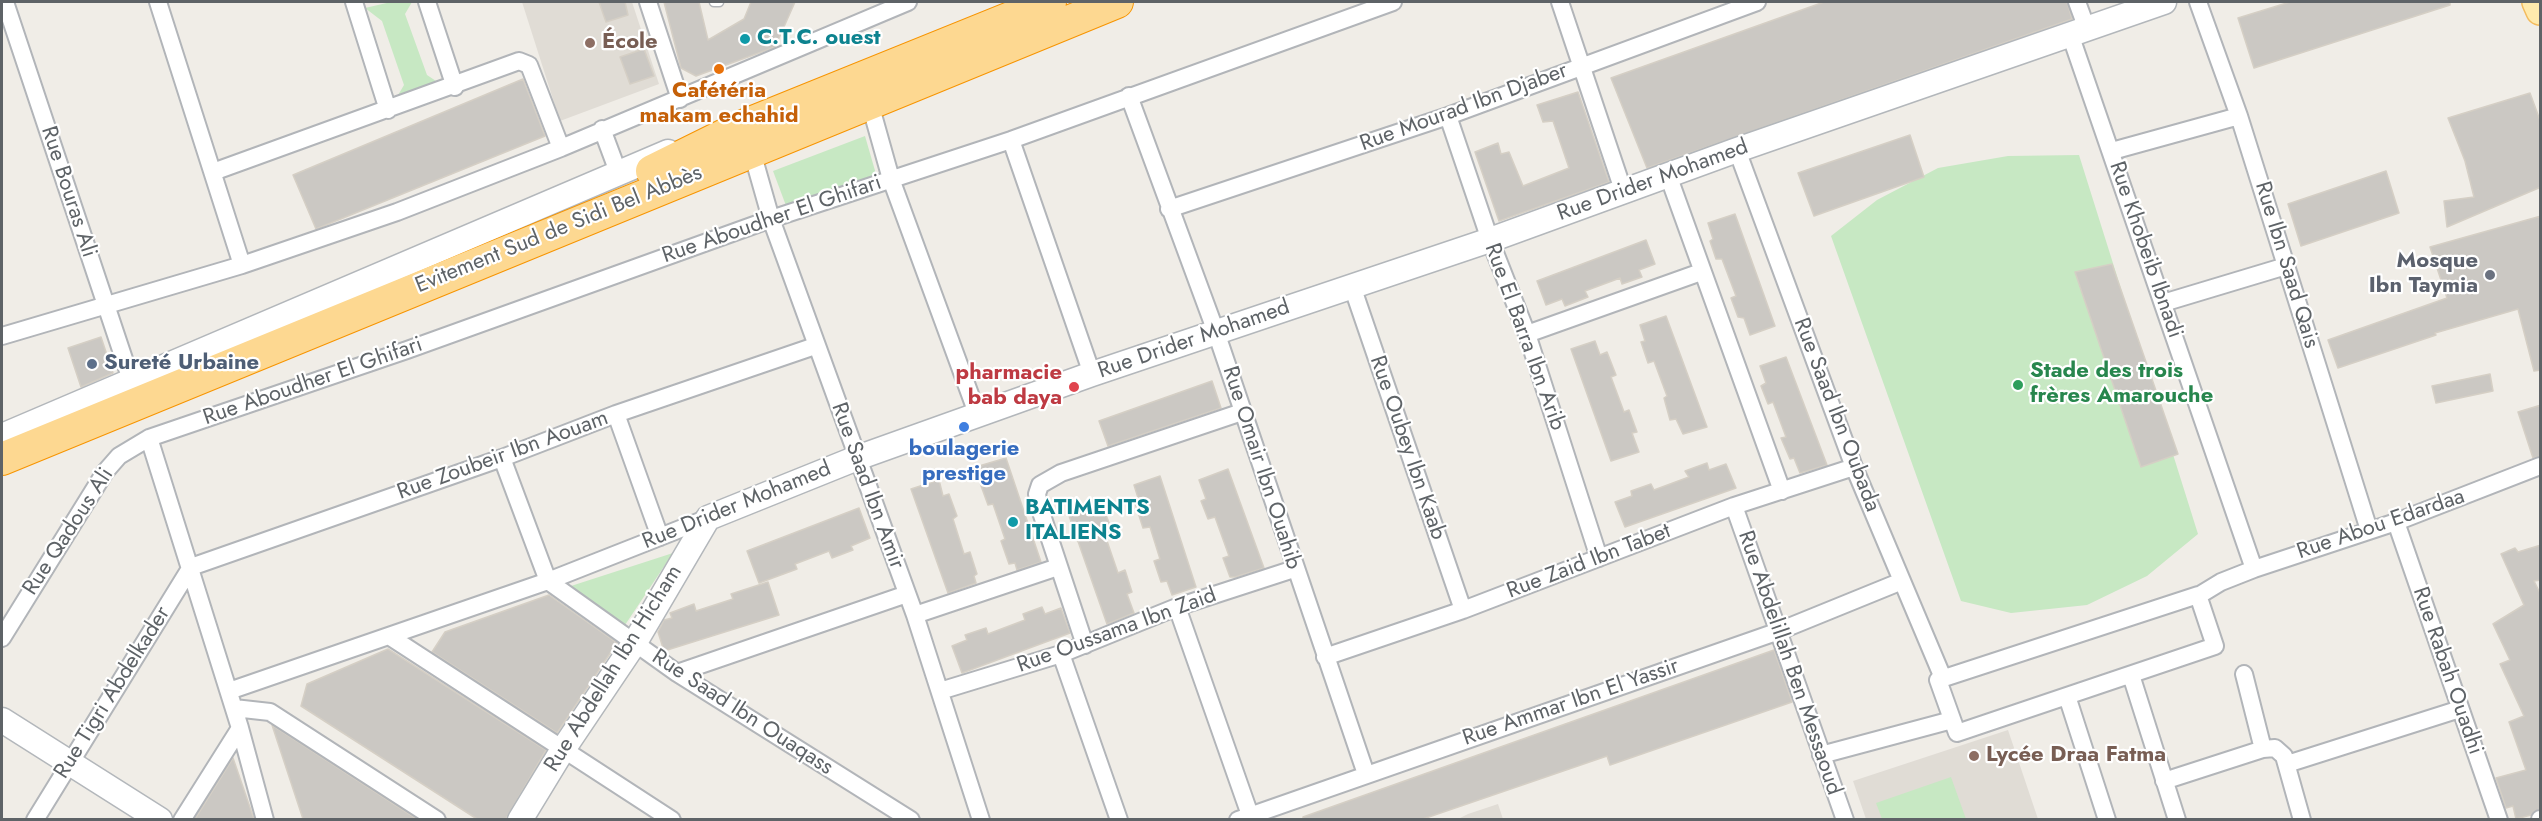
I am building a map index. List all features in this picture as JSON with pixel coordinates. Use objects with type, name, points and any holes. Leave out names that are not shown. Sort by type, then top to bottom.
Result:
[{"type":"highway","name":"Evitement Sud de Sidi Bel Abbès","points":[[2,459],[741,142],[1050,2]]},
{"type":"highway","name":"Evitement Sud de Sidi Bel Abbès","points":[[741,142],[870,104],[1117,2]]},
{"type":"highway","points":[[2,445],[617,188],[741,142]]},
{"type":"main road","points":[[2536,2],[2541,11]]},
{"type":"street","name":"Rue Bouras Ali","points":[[5,2],[132,382]]},
{"type":"street","points":[[158,2],[242,265]]},
{"type":"street","points":[[357,2],[388,110]]},
{"type":"street","points":[[427,2],[455,87]]},
{"type":"street","points":[[648,2],[680,99]]},
{"type":"street","points":[[2,336],[242,265],[397,212],[561,148],[908,2]]},
{"type":"street","name":"Rue Aboudher El Ghifari","points":[[149,438],[407,350],[771,219],[1011,140],[1393,2]]},
{"type":"street","points":[[1560,2],[1624,193]]},
{"type":"street","name":"Rue Mourad Ibn Djaber","points":[[1170,209],[1448,116],[1734,5],[1757,2]]},
{"type":"street","name":"Rue Khobeib Ibnadi","points":[[2077,2],[2078,32],[2112,151],[2254,569]]},
{"type":"street","name":"Rue Drider Mohamed","points":[[229,691],[548,581],[857,458],[1092,374],[1490,240],[1737,150],[2164,2]]},
{"type":"street","name":"Rue Ibn Saad Qais","points":[[2198,2],[2240,116],[2369,530]]},
{"type":"street","points":[[213,172],[455,87],[519,62],[529,65],[561,148]]},
{"type":"street","name":"Rue Omair Ibn Ouahib","points":[[1129,96],[1216,332],[1294,569],[1366,774]]},
{"type":"street","points":[[870,104],[891,179],[978,416]]},
{"type":"street","name":"Rue El Barra Ibn Arib","points":[[1448,116],[1490,240],[1527,334],[1599,558]]},
{"type":"street","points":[[2112,151],[2240,116]]},
{"type":"street","points":[[602,129],[618,172]]},
{"type":"street","points":[[1011,140],[1092,374]]},
{"type":"street","points":[[2,436],[692,142],[741,142]]},
{"type":"street","points":[[2,470],[675,192],[741,142]]},
{"type":"street","name":"Rue Saad Ibn Amir","points":[[741,142],[915,615],[981,819]]},
{"type":"street","name":"Rue Saad Ibn Oubada","points":[[1737,150],[1854,467],[1943,678],[1938,680],[1952,720]]},
{"type":"street","points":[[1668,175],[1701,272],[1782,491]]},
{"type":"street","points":[[2163,303],[2286,266]]},
{"type":"street","points":[[1527,334],[1701,272]]},
{"type":"street","name":"Rue Oubey Ibn Kaab","points":[[1352,286],[1463,610]]},
{"type":"street","name":"Rue Zoubeir Ibn Aouam","points":[[191,567],[502,458],[616,414],[815,346]]},
{"type":"street","points":[[1085,645],[1037,499],[1043,482],[1061,473],[1242,412]]},
{"type":"street","points":[[616,414],[660,537]]},
{"type":"street","points":[[149,438],[229,691],[265,819]]},
{"type":"street","name":"Rue Qadous Ali","points":[[2,638],[105,472],[119,456],[149,438]]},
{"type":"street","points":[[502,458],[548,581]]},
{"type":"street","name":"Rue Abou Edardaa","points":[[1943,678],[2198,596],[2221,582],[2254,569],[2396,522],[2541,466]]},
{"type":"street","name":"Rue Zaid Ibn Tabet","points":[[1325,657],[1463,610],[1734,506],[1854,467]]},
{"type":"street","name":"Rue Abdelillah Ben Messaoud","points":[[1734,506],[1845,819]]},
{"type":"street","name":"Rue Abdellah Ibn Hicham","points":[[520,819],[562,751],[634,644],[708,518]]},
{"type":"street","name":"Rue Rabah Ouadhi","points":[[2396,522],[2499,819]]},
{"type":"street","name":"Rue Tigri Abdelkader","points":[[35,819],[191,567]]},
{"type":"street","points":[[915,615],[1058,567]]},
{"type":"street","name":"Rue Oussama Ibn Zaid","points":[[940,691],[1061,654],[1178,607],[1294,569]]},
{"type":"street","name":"Rue Saad Ibn Ouaqass","points":[[548,581],[634,644],[885,813],[911,819]]},
{"type":"street","name":"Rue Ammar Ibn El Yassir","points":[[1244,817],[1779,631],[1902,581]]},
{"type":"street","points":[[677,673],[906,594]]},
{"type":"street","points":[[1821,755],[1952,720],[1957,733],[2216,646],[2198,596]]},
{"type":"street","points":[[1178,607],[1244,817]]},
{"type":"street","points":[[389,636],[562,751],[672,819]]},
{"type":"street","points":[[1061,654],[1119,819]]},
{"type":"street","points":[[2244,674],[2263,749]]},
{"type":"street","points":[[2131,675],[2177,819]]},
{"type":"street","points":[[2067,696],[2107,819]]},
{"type":"street","points":[[234,708],[270,712],[437,819]]},
{"type":"street","points":[[2287,765],[2460,710]]},
{"type":"street","points":[[2,720],[160,819]]},
{"type":"street","points":[[182,819],[240,728]]},
{"type":"street","points":[[2164,781],[2263,749],[2279,750],[2287,765],[2302,819]]},
{"type":"lane","points":[[714,2],[719,2]]},
{"type":"shaded area","name":"École","points":[[522,2],[632,2],[659,84],[560,121]]},
{"type":"shaded area","name":"Lycée Draa Fatma","points":[[2008,730],[2038,819],[1866,819],[1853,781]]},
{"type":"shaded area","points":[[1498,804],[1503,819],[1458,819],[1468,814]]},
{"type":"green space","points":[[391,2],[412,2],[405,14],[427,75],[442,85],[394,102],[404,85],[382,21],[365,8]]},
{"type":"green space","points":[[865,136],[878,181],[788,211],[773,171]]},
{"type":"green space","name":"Stade des trois frères Amarouche","points":[[2079,155],[2198,534],[2147,576],[2087,605],[2011,613],[1961,601],[1831,236],[1877,200],[1938,168],[2008,156]]},
{"type":"green space","points":[[673,553],[625,625],[571,586]]},
{"type":"green space","points":[[1951,777],[1966,819],[1882,819],[1876,803]]},
{"type":"building","points":[[599,2],[625,2],[628,15],[606,22]]},
{"type":"building","name":"C.T.C. ouest","points":[[664,2],[699,2],[708,40],[744,19],[751,2],[795,2],[775,47],[696,76],[681,68]]},
{"type":"building","points":[[1824,2],[2067,2],[2072,19],[1647,168],[1611,78]]},
{"type":"building","points":[[2290,2],[2450,2],[2450,5],[2254,68],[2238,18]]},
{"type":"building","points":[[644,49],[654,76],[630,84],[620,57]]},
{"type":"building","points":[[523,79],[545,136],[316,229],[293,175]]},
{"type":"building","points":[[1578,92],[1609,182],[1499,221],[1475,152],[1498,143],[1501,154],[1509,152],[1523,186],[1569,168],[1553,121],[1543,122],[1537,105]]},
{"type":"building","points":[[2530,93],[2541,123],[2541,187],[2447,227],[2444,201],[2474,197],[2465,161],[2448,118]]},
{"type":"building","points":[[1910,135],[1924,177],[1814,216],[1798,173]]},
{"type":"building","points":[[2386,171],[2399,213],[2301,246],[2288,204]]},
{"type":"building","points":[[1735,214],[1775,326],[1750,335],[1744,318],[1738,317],[1731,298],[1736,296],[1722,259],[1716,259],[1710,241],[1713,239],[1708,223]]},
{"type":"building","name":"Mosque Ibn Taymia","points":[[2541,216],[2541,370],[2534,371],[2518,309],[2435,333],[2436,335],[2338,368],[2328,340],[2447,298],[2430,247]]},
{"type":"building","points":[[1646,240],[1655,264],[1639,270],[1642,277],[1622,284],[1620,278],[1585,291],[1588,297],[1565,306],[1562,299],[1546,305],[1537,281]]},
{"type":"building","points":[[2112,264],[2178,454],[2141,467],[2075,272]]},
{"type":"building","points":[[1666,316],[1707,427],[1683,434],[1676,419],[1670,420],[1664,398],[1667,396],[1654,361],[1648,363],[1641,342],[1645,341],[1640,325]]},
{"type":"building","name":"Sureté Urbaine","points":[[101,337],[113,373],[81,387],[68,348]]},
{"type":"building","points":[[1595,341],[1600,355],[1607,352],[1616,375],[1611,377],[1624,412],[1629,410],[1637,432],[1632,433],[1639,452],[1611,461],[1571,349]]},
{"type":"building","points":[[1786,357],[1827,465],[1800,473],[1794,458],[1790,459],[1781,438],[1786,437],[1773,402],[1768,404],[1761,386],[1766,383],[1760,366]]},
{"type":"building","points":[[2490,374],[2493,391],[2436,403],[2432,386]]},
{"type":"building","points":[[1212,381],[1221,408],[1108,446],[1099,421]]},
{"type":"building","points":[[2541,405],[2541,456],[2533,458],[2518,412]]},
{"type":"building","name":"BATIMENTS ITALIENS","points":[[1006,458],[1041,562],[1017,570],[1015,563],[1009,564],[1001,541],[1005,539],[993,504],[988,505],[980,483],[986,482],[979,466]]},
{"type":"building","points":[[1707,463],[1709,470],[1726,464],[1736,488],[1625,527],[1615,502],[1632,496],[1631,491],[1651,484],[1654,490],[1689,477],[1685,471]]},
{"type":"building","points":[[1228,469],[1264,568],[1235,577],[1230,577],[1223,558],[1229,556],[1215,517],[1208,519],[1201,501],[1206,499],[1199,480]]},
{"type":"building","points":[[1160,476],[1196,587],[1172,595],[1167,581],[1161,582],[1154,561],[1160,559],[1150,527],[1143,528],[1135,503],[1139,501],[1134,485]]},
{"type":"building","points":[[939,480],[943,496],[949,494],[957,516],[953,519],[964,554],[970,552],[977,574],[974,576],[976,583],[948,593],[911,489]]},
{"type":"building","points":[[1095,500],[1100,514],[1105,512],[1114,536],[1106,538],[1118,573],[1125,570],[1132,592],[1127,594],[1134,613],[1107,624],[1067,510]]},
{"type":"building","points":[[859,508],[870,538],[851,546],[853,550],[832,558],[829,551],[795,564],[797,569],[759,583],[747,551]]},
{"type":"building","points":[[2541,545],[2541,580],[2534,581],[2541,595],[2541,803],[2540,809],[2531,815],[2516,819],[2513,806],[2506,808],[2496,778],[2526,770],[2509,722],[2524,716],[2500,664],[2510,660],[2493,624],[2524,605],[2501,554],[2515,548],[2518,552]]},
{"type":"building","points":[[768,582],[779,615],[664,651],[658,632],[664,620],[672,618],[670,613],[694,604],[696,611],[733,599],[731,594]]},
{"type":"building","points":[[549,595],[617,643],[557,733],[432,652],[445,632]]},
{"type":"building","points":[[1042,607],[1045,614],[1061,608],[1070,633],[962,673],[952,646],[967,640],[965,635],[986,628],[988,634],[1025,620],[1023,614]]},
{"type":"building","points":[[388,649],[546,750],[506,819],[477,819],[301,706],[307,684]]},
{"type":"building","points":[[1774,650],[1792,702],[1610,765],[1607,756],[1423,819],[1303,819],[1303,817]]},
{"type":"building","points":[[272,725],[417,819],[303,819]]},
{"type":"building","points":[[233,758],[254,819],[195,819]]},
{"type":"place","name":"C.T.C. ouest","points":[[745,39]]},
{"type":"place","name":"École","points":[[590,43]]},
{"type":"place","name":"Cafétéria makam echahid","points":[[719,69]]},
{"type":"place","name":"Mosque Ibn Taymia","points":[[2490,275]]},
{"type":"place","name":"Sureté Urbaine","points":[[92,364]]},
{"type":"place","name":"Stade des trois frères Amarouche","points":[[2018,385]]},
{"type":"place","name":"pharmacie bab daya","points":[[1074,387]]},
{"type":"place","name":"boulagerie prestige","points":[[964,427]]},
{"type":"place","name":"BATIMENTS ITALIENS","points":[[1013,522]]},
{"type":"place","name":"Lycée Draa Fatma","points":[[1974,756]]}]
